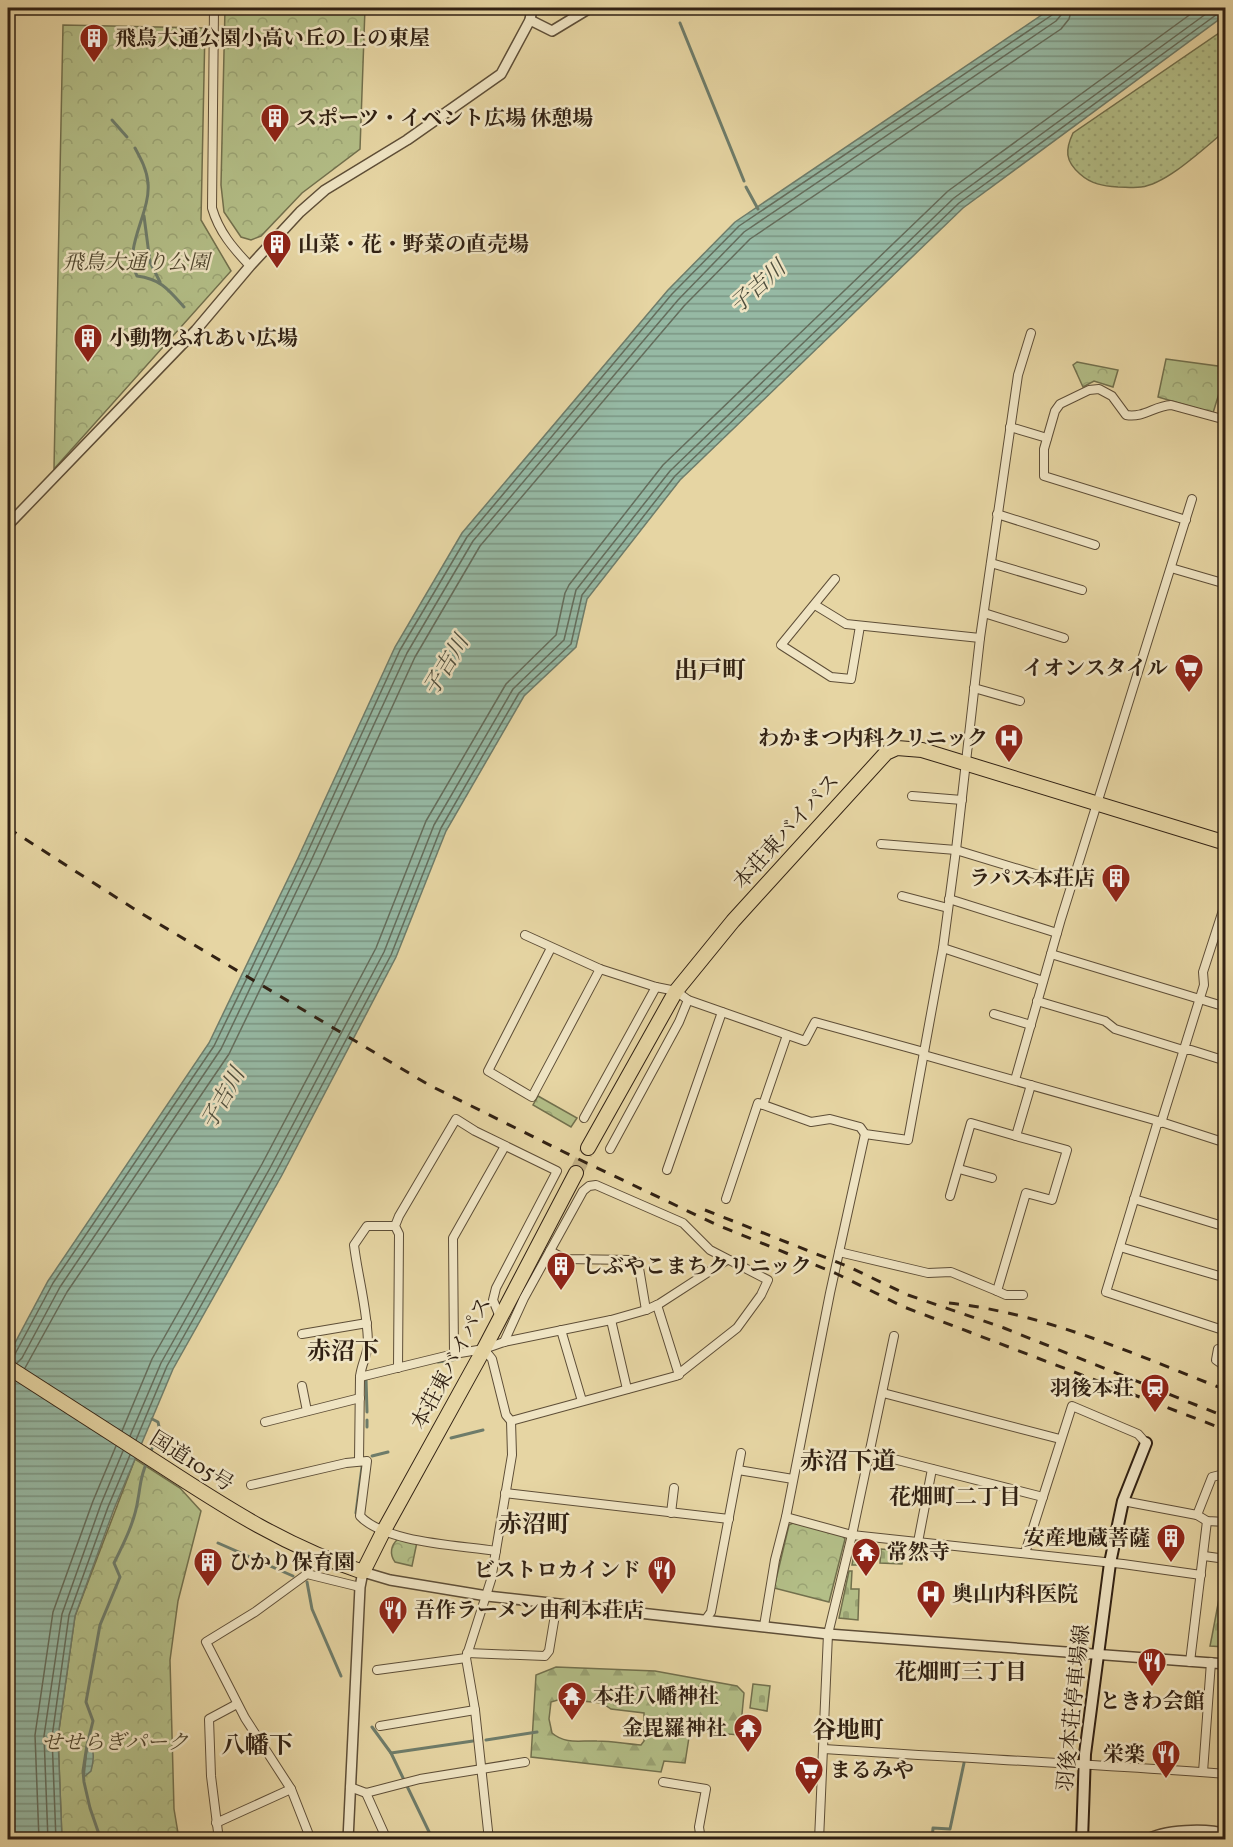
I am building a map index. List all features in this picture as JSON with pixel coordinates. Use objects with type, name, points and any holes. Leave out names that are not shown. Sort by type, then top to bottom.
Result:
[{"type":"highway","name":"本荘東バイパス","points":[[588,1148],[676,991],[733,921],[886,753],[897,748],[908,747],[1226,843]]},
{"type":"highway","name":"本荘東バイパス","points":[[363,1572],[576,1173]]},
{"type":"highway","name":"国道105号","points":[[8,1367],[220,1504],[285,1541],[326,1560],[363,1572]]},
{"type":"main road","name":"羽後本荘停車場線","points":[[1082,1839],[1084,1764],[1110,1563],[1123,1501],[1146,1443]]},
{"type":"street","points":[[214,8],[212,208],[220,230],[250,266]]},
{"type":"street","points":[[8,525],[196,330],[250,266],[300,212],[325,190],[407,140],[496,78],[507,65],[530,20],[532,8]]},
{"type":"street","points":[[530,20],[552,31],[590,8]]},
{"type":"street","points":[[726,1199],[758,1103],[811,1122],[830,1119],[860,1127],[865,1134],[908,1140],[943,948],[980,638],[1010,427],[1018,375],[1031,333]]},
{"type":"street","points":[[1186,520],[1044,476],[1044,449],[1055,411],[1060,404],[1089,390],[1099,389],[1112,396],[1126,415],[1145,414],[1163,405],[1171,405],[1226,420]]},
{"type":"street","points":[[1010,427],[1047,438]]},
{"type":"street","points":[[1015,1080],[1071,885],[1192,499]]},
{"type":"street","points":[[997,514],[1095,544]]},
{"type":"street","points":[[991,563],[1082,590]]},
{"type":"street","points":[[1171,568],[1226,584]]},
{"type":"street","points":[[835,579],[781,645],[831,677],[851,679],[861,626]]},
{"type":"street","points":[[816,605],[846,624],[980,638]]},
{"type":"street","points":[[984,614],[1064,638]]},
{"type":"street","points":[[974,688],[1020,701]]},
{"type":"street","points":[[912,796],[962,800]]},
{"type":"street","points":[[881,844],[956,850],[1071,885]]},
{"type":"street","points":[[902,896],[948,908]]},
{"type":"street","points":[[949,899],[1057,933]]},
{"type":"street","points":[[1226,901],[1203,972],[1204,985],[1200,999],[1106,1292],[1226,1331]]},
{"type":"street","points":[[525,935],[600,969],[676,991],[688,1000],[805,1041],[815,1022],[1226,1143]]},
{"type":"street","points":[[551,948],[488,1071],[532,1097],[600,969]]},
{"type":"street","points":[[943,948],[1043,981]]},
{"type":"street","points":[[1051,954],[1226,1007]]},
{"type":"street","points":[[584,1118],[656,987]]},
{"type":"street","points":[[610,1149],[679,1022],[688,1000]]},
{"type":"street","points":[[1037,1001],[1105,1021],[1115,1029],[1226,1061]]},
{"type":"street","points":[[667,1170],[722,1012]]},
{"type":"street","points":[[994,1014],[1031,1025]]},
{"type":"street","points":[[764,1105],[787,1035]]},
{"type":"street","points":[[1016,1136],[1031,1085]]},
{"type":"street","points":[[398,1368],[399,1234],[395,1226],[456,1119],[505,1146],[557,1170],[496,1288],[493,1300],[500,1317]]},
{"type":"street","points":[[950,1196],[971,1123],[1067,1150],[1052,1200],[1026,1193],[996,1292]]},
{"type":"street","points":[[764,1626],[775,1560],[786,1517],[865,1134]]},
{"type":"street","points":[[454,1354],[453,1238],[505,1146]]},
{"type":"street","points":[[959,1168],[992,1178]]},
{"type":"street","points":[[504,1342],[524,1298],[583,1191],[589,1186],[596,1185],[683,1223],[710,1250],[768,1280],[761,1295],[737,1328],[679,1375],[511,1421]]},
{"type":"street","points":[[1134,1199],[1226,1227]]},
{"type":"street","points":[[359,1460],[360,1377],[361,1366],[368,1348],[367,1323],[354,1245],[367,1226],[395,1226]]},
{"type":"street","points":[[1120,1247],[1226,1278]]},
{"type":"street","points":[[550,1251],[565,1259],[638,1262],[646,1310]]},
{"type":"street","points":[[839,1252],[928,1273],[951,1272],[996,1292],[1006,1295],[1023,1295]]},
{"type":"street","points":[[360,1377],[646,1310],[727,1260]]},
{"type":"street","points":[[657,1305],[679,1375]]},
{"type":"street","points":[[611,1320],[627,1389]]},
{"type":"street","points":[[302,1334],[367,1323]]},
{"type":"street","points":[[561,1330],[582,1401]]},
{"type":"street","points":[[819,1839],[828,1634],[852,1535],[894,1336]]},
{"type":"street","points":[[1226,1347],[1218,1349],[1216,1360],[1226,1367]]},
{"type":"street","points":[[484,1349],[492,1359],[506,1415],[511,1421],[512,1455],[487,1596],[467,1656],[483,1769],[489,1839]]},
{"type":"street","points":[[302,1386],[307,1411]]},
{"type":"street","points":[[883,1393],[1060,1439]]},
{"type":"street","points":[[265,1422],[360,1398]]},
{"type":"street","points":[[1025,1553],[1072,1406],[1138,1434],[1146,1443]]},
{"type":"street","points":[[706,1619],[711,1612],[741,1453]]},
{"type":"street","points":[[870,1453],[1044,1497]]},
{"type":"street","points":[[251,1485],[359,1460],[367,1461],[360,1516],[368,1525],[400,1537],[496,1551]]},
{"type":"street","points":[[918,1542],[932,1469]]},
{"type":"street","points":[[738,1470],[793,1479]]},
{"type":"street","points":[[1197,1515],[1212,1477],[1220,1475],[1226,1477]]},
{"type":"street","points":[[671,1513],[674,1488]]},
{"type":"street","points":[[506,1493],[729,1519]]},
{"type":"street","points":[[1123,1501],[1197,1515],[1207,1521],[1226,1522]]},
{"type":"street","points":[[786,1517],[852,1535],[1025,1553],[1201,1575]]},
{"type":"street","points":[[1190,1662],[1207,1521]]},
{"type":"street","points":[[1203,1556],[1226,1559]]},
{"type":"street","points":[[348,1839],[360,1587],[363,1572],[390,1580],[487,1596],[828,1634],[1226,1664]]},
{"type":"street","points":[[311,1839],[291,1789],[237,1704],[206,1642],[255,1612],[307,1574],[360,1587]]},
{"type":"street","points":[[377,1670],[467,1656],[545,1656],[549,1651],[556,1603]]},
{"type":"street","points":[[1203,1772],[1211,1662]]},
{"type":"street","points":[[219,1839],[209,1719],[237,1704]]},
{"type":"street","points":[[380,1726],[475,1710]]},
{"type":"street","points":[[824,1749],[1226,1774]]},
{"type":"street","points":[[350,1787],[366,1793],[405,1783],[525,1762]]},
{"type":"street","points":[[663,1782],[706,1789],[699,1827],[701,1839]]},
{"type":"street","points":[[216,1822],[291,1789]]},
{"type":"street","points":[[366,1793],[387,1839]]},
{"type":"street","points":[[1147,1839],[1159,1833],[1170,1832],[1198,1831],[1226,1834]]},
{"type":"green space","name":"飛鳥大通り公園","points":[[225,8],[365,8],[360,149],[302,193],[261,236],[251,240],[241,237],[224,212],[221,185]]},
{"type":"green space","name":"飛鳥大通り公園","points":[[63,25],[205,28],[201,220],[231,271],[54,469]]},
{"type":"green space","points":[[1225,29],[1225,131],[1173,172],[1141,187],[1102,185],[1088,180],[1075,169],[1068,155],[1073,133]]},
{"type":"green space","points":[[1166,359],[1225,367],[1213,413],[1158,397]]},
{"type":"green space","points":[[1077,362],[1118,370],[1113,387],[1094,381],[1083,387],[1073,365]]},
{"type":"green space","points":[[538,1096],[577,1118],[571,1127],[533,1105]]},
{"type":"green space","name":"せせらぎパーク","points":[[135,1459],[180,1488],[201,1511],[178,1601],[170,1660],[174,1809],[179,1839],[62,1840],[58,1737],[75,1616]]},
{"type":"green space","points":[[793,1523],[841,1534],[845,1539],[829,1602],[774,1588],[789,1525]]},
{"type":"green space","points":[[398,1539],[417,1542],[412,1566],[395,1562],[393,1559],[392,1550]]},
{"type":"green space","points":[[859,1541],[875,1542],[873,1565],[852,1565],[856,1543]]},
{"type":"green space","points":[[881,1549],[904,1551],[902,1564],[880,1563]]},
{"type":"green space","points":[[1225,1567],[1225,1647],[1210,1646],[1212,1636]]},
{"type":"green space","points":[[849,1571],[852,1571],[851,1589],[859,1589],[858,1620],[839,1618]]},
{"type":"green space","points":[[556,1667],[655,1671],[737,1686],[744,1693],[740,1735],[690,1731],[685,1763],[664,1761],[661,1772],[531,1757],[536,1675]],"holes":[[[561,1699],[602,1703],[611,1709],[644,1713],[644,1741],[641,1745],[603,1741],[568,1741],[552,1733],[549,1719],[551,1702]]]},
{"type":"green space","points":[[753,1684],[770,1686],[767,1711],[750,1708]]},
{"type":"water","name":"子吉川","points":[[1052,8],[1225,8],[1225,15],[963,208],[680,480],[587,599],[576,647],[524,696],[446,831],[396,957],[282,1175],[173,1369],[114,1509],[75,1616],[58,1737],[62,1839],[8,1840],[8,1356],[48,1281],[209,1043],[298,858],[395,647],[462,533],[668,290],[735,222]]},
{"type":"water","points":[[88,1739],[93,1751],[93,1759],[91,1771],[84,1777]]},
{"type":"waterway","points":[[680,23],[744,181]]},
{"type":"waterway","points":[[112,120],[127,137]]},
{"type":"waterway","points":[[135,148],[145,169],[148,194],[135,242],[133,265],[137,276],[158,283],[184,307]]},
{"type":"waterway","points":[[746,187],[758,209]]},
{"type":"waterway","points":[[144,216],[150,262],[160,282]]},
{"type":"waterway","points":[[438,1362],[458,1359]]},
{"type":"waterway","points":[[367,1412],[366,1378],[369,1378]]},
{"type":"waterway","points":[[150,1453],[160,1431],[158,1422],[152,1419]]},
{"type":"waterway","points":[[367,1420],[367,1427]]},
{"type":"waterway","points":[[451,1438],[483,1430]]},
{"type":"waterway","points":[[372,1456],[388,1452]]},
{"type":"waterway","points":[[101,1840],[84,1782],[83,1771],[93,1721],[86,1702],[100,1625],[120,1577],[114,1563],[132,1524],[147,1462]]},
{"type":"waterway","points":[[356,1513],[362,1467]]},
{"type":"waterway","points":[[218,1543],[293,1576]]},
{"type":"waterway","points":[[307,1582],[312,1609],[341,1676]]},
{"type":"waterway","points":[[372,1727],[391,1753],[433,1840]]},
{"type":"waterway","points":[[486,1740],[537,1732]]},
{"type":"waterway","points":[[391,1753],[473,1741]]},
{"type":"waterway","points":[[932,1840],[933,1828],[950,1829],[964,1763]]},
{"type":"tunnel","points":[[576,1173],[588,1148]]},
{"type":"railway","points":[[8,828],[139,912],[429,1085],[570,1155],[715,1224],[835,1273],[904,1307],[1226,1430]]},
{"type":"railway","points":[[705,1210],[847,1266],[908,1295],[1004,1328],[1226,1417]]},
{"type":"railway","points":[[949,1303],[985,1308],[1055,1326],[1090,1337],[1226,1390]]},
{"type":"place","name":"飛鳥大通公園小高い丘の上の東屋","points":[[94,64]]},
{"type":"place","name":"スポーツ・イベント広場 休憩場","points":[[275,144]]},
{"type":"place","name":"山菜・花・野菜の直売場","points":[[277,270]]},
{"type":"place","name":"小動物ふれあい広場","points":[[88,364]]},
{"type":"place","name":"イオンスタイル","points":[[1189,694]]},
{"type":"place","name":"わかまつ内科クリニック","points":[[1009,764]]},
{"type":"place","name":"ラパス本荘店","points":[[1116,904]]},
{"type":"place","name":"しぶやこまちクリニック","points":[[561,1292]]},
{"type":"place","name":"羽後本荘","points":[[1155,1414]]},
{"type":"place","name":"安産地蔵菩薩","points":[[1171,1564]]},
{"type":"place","name":"常然寺","points":[[866,1578]]},
{"type":"place","name":"ひかり保育園","points":[[208,1588]]},
{"type":"place","name":"ビストロカインド","points":[[662,1596]]},
{"type":"place","name":"奥山内科医院","points":[[931,1620]]},
{"type":"place","name":"吾作ラーメン由利本荘店","points":[[393,1636]]},
{"type":"place","name":"ときわ会館","points":[[1152,1688]]},
{"type":"place","name":"本荘八幡神社","points":[[572,1722]]},
{"type":"place","name":"金毘羅神社","points":[[748,1754]]},
{"type":"place","name":"栄楽","points":[[1166,1780]]},
{"type":"place","name":"まるみや","points":[[809,1796]]},
{"type":"district","name":"出戸町","points":[[710,670]]},
{"type":"district","name":"赤沼下","points":[[343,1351]]},
{"type":"district","name":"赤沼下道","points":[[848,1461]]},
{"type":"district","name":"花畑町二丁目","points":[[955,1496]]},
{"type":"district","name":"赤沼町","points":[[534,1524]]},
{"type":"district","name":"花畑町三丁目","points":[[961,1671]]},
{"type":"district","name":"谷地町","points":[[848,1730]]},
{"type":"district","name":"八幡下","points":[[257,1745]]}]
